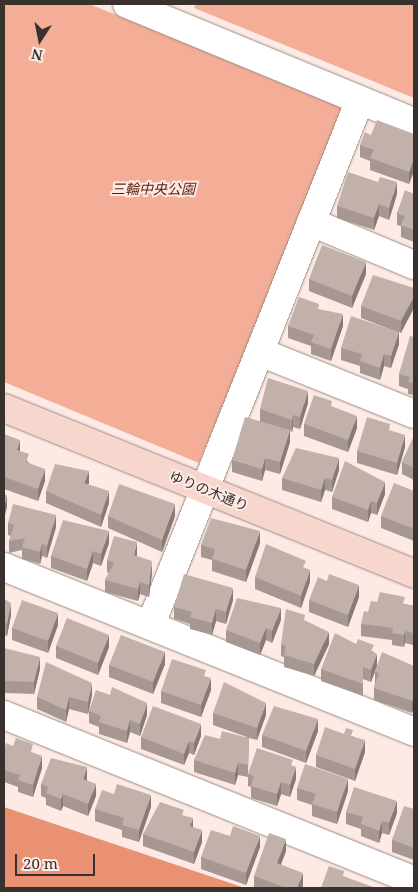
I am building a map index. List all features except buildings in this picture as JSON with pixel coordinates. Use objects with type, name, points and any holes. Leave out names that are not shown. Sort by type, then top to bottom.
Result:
[{"type":"street","points":[[127,4],[414,122]]},
{"type":"street","points":[[151,624],[360,100]]},
{"type":"street","points":[[311,222],[414,265]]},
{"type":"street","points":[[260,352],[414,414]]},
{"type":"street","name":"ゆりの木通り","points":[[4,408],[414,574]]},
{"type":"street","points":[[4,567],[151,624],[414,732]]},
{"type":"street","points":[[4,715],[414,880]]},
{"type":"green space","name":"三輪中央公園","points":[[4,4],[89,4],[342,104],[341,124],[199,463],[4,382]]},
{"type":"green space","points":[[196,4],[414,4],[414,98],[194,8]]},
{"type":"shaded area","points":[[4,807],[245,888],[4,888]]}]
